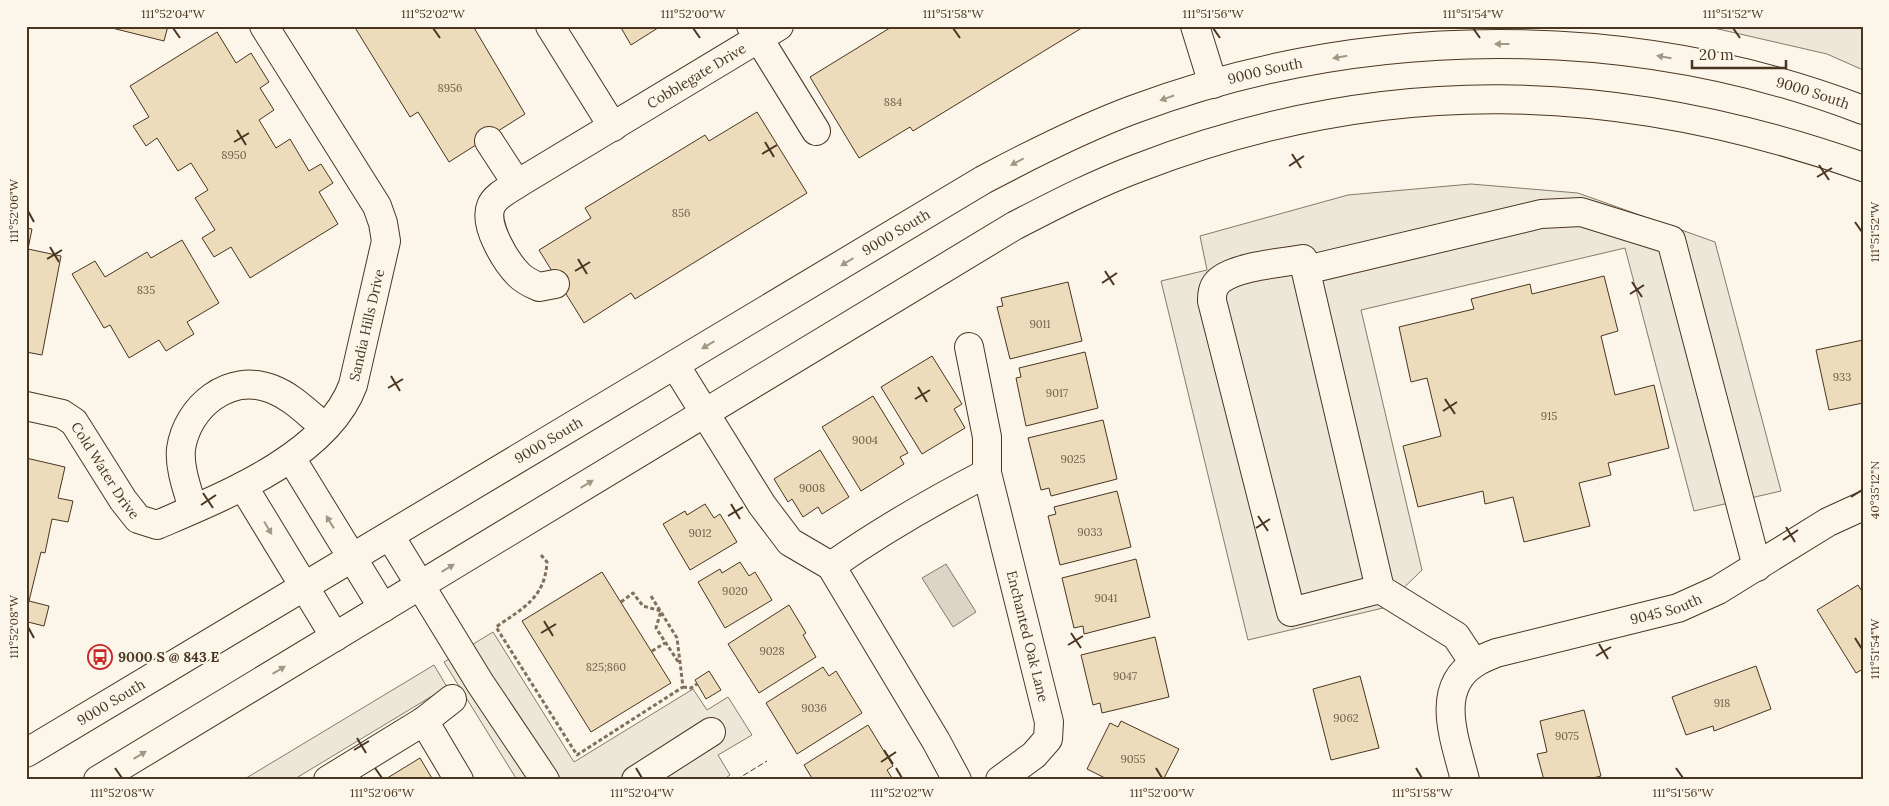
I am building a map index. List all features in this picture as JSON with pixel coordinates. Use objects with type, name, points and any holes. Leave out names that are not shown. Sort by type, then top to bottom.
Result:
[{"type":"main road","name":"Sandia Hills Drive","points":[[264,26],[377,206],[384,223],[386,241],[353,385],[347,401],[338,415],[291,458]]},
{"type":"main road","points":[[550,26],[613,127]]},
{"type":"main road","points":[[1195,26],[1213,84]]},
{"type":"main road","points":[[763,30],[816,131]]},
{"type":"main road","name":"Cobblegate Drive","points":[[555,284],[539,287],[520,276],[489,226],[488,216],[491,204],[501,194],[613,127],[763,30]]},
{"type":"main road","name":"9000 South","points":[[26,753],[983,180],[1032,154],[1132,110],[1213,84],[1290,66],[1393,50],[1460,45],[1534,45],[1654,55],[1721,68],[1788,84],[1863,110]]},
{"type":"main road","points":[[98,780],[1014,226],[1074,195],[1137,168],[1201,145],[1255,129],[1310,117],[1412,102],[1481,97],[1541,98],[1602,104],[1710,122],[1816,151],[1863,167]]},
{"type":"main road","points":[[489,141],[517,184]]},
{"type":"main road","points":[[1306,270],[1541,214],[1581,212],[1670,240],[1758,567]]},
{"type":"main road","points":[[1380,589],[1291,612],[1212,301],[1212,290],[1219,281],[1232,273],[1303,259],[1380,589],[1456,636],[1465,671],[1450,699],[1451,716],[1465,780]]},
{"type":"main road","name":"Enchanted Oak Lane","points":[[969,348],[987,437],[987,473],[1048,722],[1048,739],[1034,755],[1000,780]]},
{"type":"main road","points":[[675,365],[762,505],[790,542],[831,566],[936,741],[957,780]]},
{"type":"main road","points":[[192,509],[181,451],[187,427],[202,404],[224,389],[249,384],[270,388],[287,396],[325,427]]},
{"type":"main road","name":"Cold Water Drive","points":[[26,406],[62,414],[74,422],[123,500],[138,519],[157,524],[243,486],[291,458]]},
{"type":"main road","points":[[291,458],[383,608]]},
{"type":"main road","points":[[831,566],[868,540],[928,503],[987,473]]},
{"type":"main road","points":[[243,486],[335,637]]},
{"type":"main road","name":"9045 South","points":[[1465,671],[1496,654],[1678,608],[1718,590],[1828,522],[1863,506]]},
{"type":"main road","points":[[390,536],[480,682],[545,780]]},
{"type":"main road","points":[[328,780],[424,721],[452,699]]},
{"type":"main road","points":[[424,721],[459,780]]},
{"type":"main road","points":[[636,780],[710,732]]},
{"type":"path","points":[[541,554],[547,562],[542,588],[530,603],[496,627],[576,755],[683,687],[691,688],[697,684]]},
{"type":"path","points":[[621,602],[633,593],[643,606],[661,611]]},
{"type":"path","points":[[651,596],[676,638],[683,687]]},
{"type":"path","points":[[661,611],[656,628],[680,666]]},
{"type":"path","points":[[652,651],[665,643]]},
{"type":"shaded area","points":[[1705,26],[1863,26],[1863,70],[1827,54]]},
{"type":"shaded area","points":[[1471,184],[1578,193],[1715,242],[1781,491],[1694,511],[1625,248],[1361,310],[1422,570],[1383,608],[1248,640],[1161,281],[1207,270],[1200,236],[1348,195]]},
{"type":"shaded area","points":[[946,564],[976,612],[953,627],[922,578]]},
{"type":"shaded area","points":[[493,632],[574,762],[693,689],[707,710],[728,697],[752,735],[718,755],[730,775],[723,780],[517,780],[444,662]]},
{"type":"shaded area","points":[[434,665],[447,687],[293,780],[243,780]]},
{"type":"building","points":[[104,26],[168,26],[164,41]]},
{"type":"building","points":[[354,26],[473,26],[525,114],[449,162],[418,112],[410,117]]},
{"type":"building","points":[[620,26],[661,26],[631,45]]},
{"type":"building","points":[[893,26],[1085,26],[913,131],[910,127],[859,158],[810,77]]},
{"type":"building","points":[[217,32],[236,63],[251,53],[269,82],[260,88],[274,110],[259,120],[276,148],[290,139],[309,171],[321,164],[333,183],[319,192],[338,224],[250,278],[231,247],[214,257],[202,238],[215,230],[195,198],[208,190],[191,163],[178,171],[157,138],[146,146],[133,126],[149,117],[130,86]]},
{"type":"building","points":[[757,112],[807,193],[635,299],[631,293],[584,323],[539,250],[591,218],[585,208],[705,135],[709,141]]},
{"type":"building","points":[[26,228],[32,229],[28,249],[61,256],[42,355],[26,352]]},
{"type":"building","points":[[182,240],[219,303],[187,322],[194,334],[166,351],[159,340],[129,358],[110,325],[104,328],[72,274],[95,261],[105,277],[147,252],[151,258]]},
{"type":"building","points":[[1604,276],[1618,331],[1601,336],[1615,395],[1654,385],[1669,448],[1608,463],[1611,475],[1579,483],[1590,526],[1524,542],[1513,497],[1485,504],[1483,491],[1418,507],[1403,446],[1441,436],[1427,378],[1411,382],[1399,327],[1474,309],[1471,299],[1530,284],[1532,294]]},
{"type":"building","points":[[1068,282],[1082,341],[1010,359],[997,307],[1003,306],[1001,298]]},
{"type":"building","points":[[1863,340],[1863,403],[1829,410],[1816,350]]},
{"type":"building","points":[[1085,352],[1098,408],[1026,426],[1016,378],[1021,377],[1019,368]]},
{"type":"building","points":[[932,356],[962,404],[954,409],[965,428],[922,454],[881,387]]},
{"type":"building","points":[[873,396],[908,453],[900,457],[904,464],[861,491],[822,427]]},
{"type":"building","points":[[1103,420],[1117,479],[1051,496],[1049,488],[1041,490],[1028,438]]},
{"type":"building","points":[[820,450],[849,497],[822,514],[818,507],[803,517],[792,499],[788,502],[774,479]]},
{"type":"building","points":[[26,458],[65,467],[58,498],[73,501],[68,522],[52,519],[45,553],[41,552],[29,601],[49,606],[44,626],[28,622],[26,631]]},
{"type":"building","points":[[1117,491],[1131,547],[1060,565],[1048,516],[1056,514],[1054,507]]},
{"type":"building","points":[[705,504],[714,518],[720,514],[737,542],[690,570],[663,524],[685,511],[687,515]]},
{"type":"building","points":[[1136,559],[1150,617],[1084,634],[1083,626],[1074,628],[1062,578]]},
{"type":"building","points":[[740,562],[749,576],[755,572],[772,600],[725,628],[698,582],[720,569],[722,573]]},
{"type":"building","points":[[602,572],[671,683],[591,732],[522,621]]},
{"type":"building","points":[[1858,585],[1863,593],[1863,669],[1856,673],[1817,610]]},
{"type":"building","points":[[789,605],[806,633],[803,635],[816,657],[759,693],[728,644]]},
{"type":"building","points":[[1155,637],[1169,697],[1102,713],[1100,703],[1093,705],[1081,655]]},
{"type":"building","points":[[1756,666],[1771,709],[1714,731],[1713,726],[1686,735],[1672,697]]},
{"type":"building","points":[[823,667],[829,676],[836,671],[862,713],[797,754],[766,703]]},
{"type":"building","points":[[709,671],[721,690],[706,699],[695,680]]},
{"type":"building","points":[[1360,676],[1379,748],[1331,760],[1313,689]]},
{"type":"building","points":[[1584,710],[1601,776],[1585,780],[1544,780],[1537,754],[1547,752],[1540,721]]},
{"type":"building","points":[[1121,721],[1179,749],[1163,780],[1109,780],[1087,769],[1110,723],[1118,727]]},
{"type":"building","points":[[868,725],[893,766],[887,770],[892,778],[813,780],[804,765]]},
{"type":"building","points":[[420,758],[433,780],[384,780]]},
{"type":"fence","points":[[736,780],[767,761]]},
{"type":"place","name":"9000 S @ 843 E","points":[[100,657]]}]
